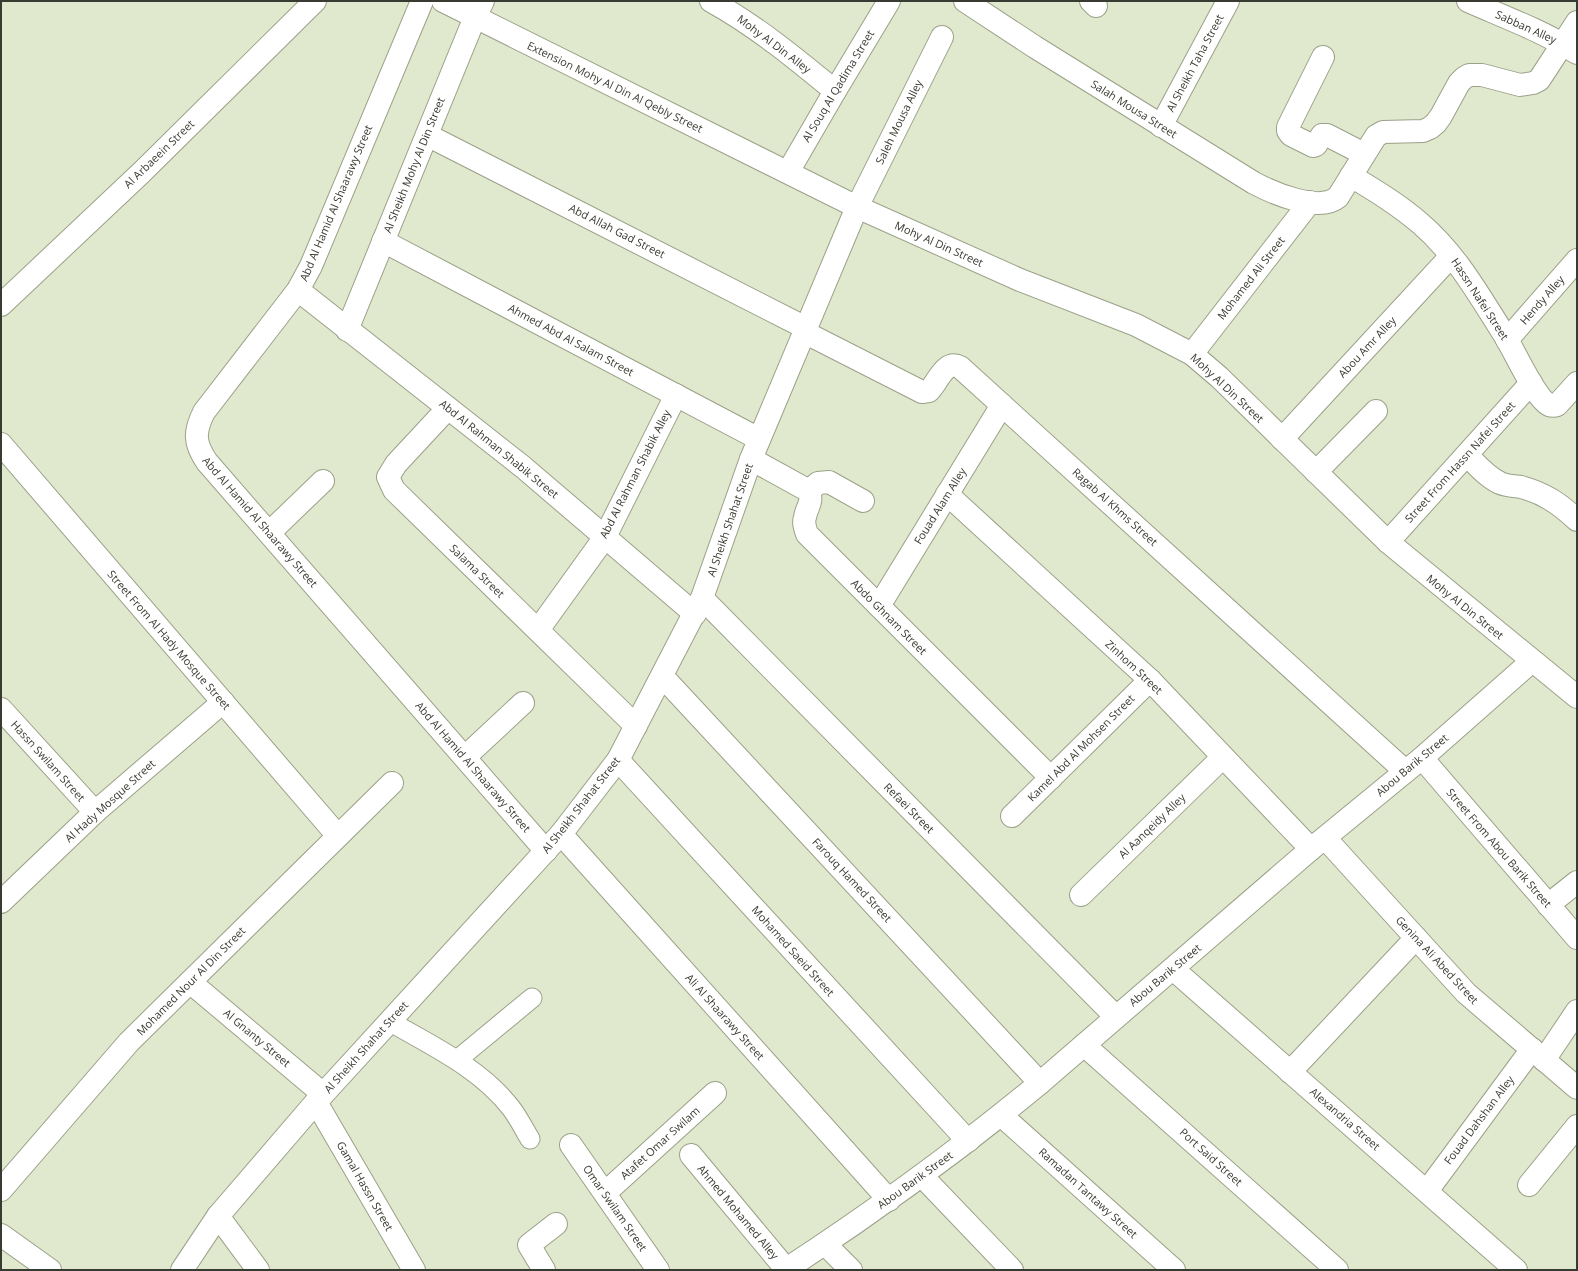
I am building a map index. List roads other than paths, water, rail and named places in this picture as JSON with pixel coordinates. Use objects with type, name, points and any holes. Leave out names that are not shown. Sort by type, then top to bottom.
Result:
[{"type":"street","name":"Al Arbaeein Street","points":[[5,293],[142,172],[315,1]]},
{"type":"street","name":"Abd Al Hamid Al Shaarawy Street","points":[[422,1],[311,266],[298,290],[204,412],[198,424],[196,437],[199,451],[207,462],[546,851]]},
{"type":"street","name":"Extension Mohy Al Din Al Qebly Street","points":[[443,1],[479,9],[788,172]]},
{"type":"street","name":"Al Souq Al Qadima Street","points":[[788,172],[889,1]]},
{"type":"street","name":"Salah Mousa Street","points":[[965,1],[1035,47],[1254,183],[1273,193],[1290,199],[1310,202],[1325,202],[1334,200],[1341,193],[1376,136],[1384,132],[1423,131],[1430,128],[1441,116],[1459,83],[1469,75],[1482,75],[1520,85],[1533,83],[1539,80],[1543,74],[1570,48]]},
{"type":"street","name":"Al Sheikh Taha Street","points":[[1161,126],[1228,1]]},
{"type":"street","name":"Sabban Alley","points":[[1468,1],[1570,48]]},
{"type":"street","name":"Mohy Al Din Alley","points":[[717,2],[779,45],[835,91]]},
{"type":"street","name":"Al Sheikh Mohy Al Din Street","points":[[347,330],[479,9]]},
{"type":"street","points":[[1570,48],[1577,22]]},
{"type":"street","name":"Saleh Mousa Alley","points":[[857,207],[942,37]]},
{"type":"street","points":[[1323,57],[1288,126],[1288,131],[1291,135],[1313,146],[1316,145],[1322,135],[1327,135],[1364,154]]},
{"type":"street","name":"Abd Allah Gad Street","points":[[427,135],[805,330]]},
{"type":"street","name":"Mohy Al Din Street","points":[[788,172],[857,207],[1020,280],[1136,326],[1192,354],[1219,378],[1388,542],[1577,697]]},
{"type":"street","name":"Hassn Nafei Street","points":[[1351,176],[1388,198],[1422,225],[1451,256],[1469,280],[1507,340],[1531,383],[1548,405],[1555,406],[1560,404],[1577,383]]},
{"type":"street","name":"Mohamed Ali Street","points":[[1192,354],[1310,202]]},
{"type":"street","name":"Al Sheikh Shahat Street","points":[[182,1270],[218,1216],[389,1021],[561,834],[618,760],[699,606],[759,438],[857,207]]},
{"type":"street","name":"Ahmed Abd Al Salam Street","points":[[383,241],[759,438]]},
{"type":"street","name":"Abou Amr Alley","points":[[1282,439],[1451,256]]},
{"type":"street","name":"Hendy Alley","points":[[1507,340],[1577,260]]},
{"type":"street","name":"Abd Al Rahman Shabik Street","points":[[298,290],[347,330],[524,467],[604,537],[699,606]]},
{"type":"street","name":"Ragab Al Khms Street","points":[[805,330],[922,392],[929,391],[935,386],[946,368],[954,364],[960,367],[1405,771]]},
{"type":"street","name":"Street From Hassn Nafei Street","points":[[1388,542],[1531,383]]},
{"type":"street","name":"Abd Al Rahman Shabik Alley","points":[[538,630],[604,537],[676,395]]},
{"type":"street","name":"Fouad Alam Alley","points":[[879,606],[1002,405]]},
{"type":"street","name":"Salama Street","points":[[448,408],[396,464],[388,477],[394,490],[636,726]]},
{"type":"street","points":[[1316,472],[1376,411]]},
{"type":"street","name":"Street From Al Hady Mosque Street","points":[[1,444],[338,836]]},
{"type":"street","points":[[1467,455],[1498,482],[1540,493],[1554,500],[1577,520]]},
{"type":"street","points":[[751,459],[809,491],[818,483],[829,482],[863,501]]},
{"type":"street","points":[[269,532],[323,481]]},
{"type":"street","name":"Abdo Ghnam Street","points":[[809,491],[811,498],[804,517],[804,525],[807,534],[1050,778]]},
{"type":"street","name":"Zinhom Street","points":[[947,494],[1150,680],[1223,757],[1318,843]]},
{"type":"street","name":"Refaei Street","points":[[699,606],[1116,1017]]},
{"type":"street","name":"Abou Barik Street","points":[[785,1270],[889,1200],[968,1142],[1040,1083],[1318,843],[1422,758],[1532,661]]},
{"type":"street","name":"Farouq Hamed Street","points":[[663,677],[1040,1083]]},
{"type":"street","name":"Kamel Abd Al Mohsen Street","points":[[1012,816],[1150,680]]},
{"type":"street","name":"Al Hady Mosque Street","points":[[1,902],[95,812],[223,702]]},
{"type":"street","points":[[464,757],[523,703]]},
{"type":"street","name":"Hassn Swilam Street","points":[[1,709],[95,812]]},
{"type":"street","name":"Al Aanqeidy Alley","points":[[1081,895],[1223,757]]},
{"type":"street","name":"Street From Abou Barik Street","points":[[1422,758],[1577,938]]},
{"type":"street","name":"Mohamed Saeid Street","points":[[618,760],[968,1142]]},
{"type":"street","name":"Mohamed Nour Al Din Street","points":[[1,1190],[129,1042],[392,783]]},
{"type":"street","name":"Ali Al Shaarawy Street","points":[[561,834],[889,1200]]},
{"type":"street","name":"Genina Ali Abed Street","points":[[1318,843],[1416,938],[1466,993],[1577,1088]]},
{"type":"street","points":[[1548,905],[1577,882]]},
{"type":"street","points":[[1290,1072],[1416,938]]},
{"type":"street","name":"Alexandria Street","points":[[1173,969],[1516,1270]]},
{"type":"street","name":"Al Gnanty Street","points":[[190,982],[320,1098]]},
{"type":"street","name":"Fouad Dahshan Alley","points":[[1427,1191],[1538,1055],[1577,1011]]},
{"type":"street","name":"Port Said Street","points":[[1084,1045],[1337,1270]]},
{"type":"street","name":"Atafet Omar Swilam","points":[[605,1193],[715,1093]]},
{"type":"street","name":"Gamal Hassn Street","points":[[320,1098],[414,1270]]},
{"type":"street","name":"Ramadan Tantawy Street","points":[[1001,1115],[1174,1270]]},
{"type":"street","points":[[1529,1186],[1577,1126]]},
{"type":"street","name":"Omar Swilam Street","points":[[572,1145],[658,1270]]},
{"type":"street","name":"Ahmed Mohamed Alley","points":[[691,1155],[785,1270]]},
{"type":"street","points":[[922,1176],[1012,1270]]},
{"type":"street","points":[[218,1216],[258,1270]]},
{"type":"street","points":[[544,1270],[529,1245],[556,1224]]},
{"type":"street","points":[[1,1235],[50,1270]]},
{"type":"street","points":[[825,1244],[851,1270]]},
{"type":"lane","points":[[457,1060],[532,998]]},
{"type":"lane","points":[[389,1021],[457,1060],[486,1082],[511,1108],[530,1139]]}]
